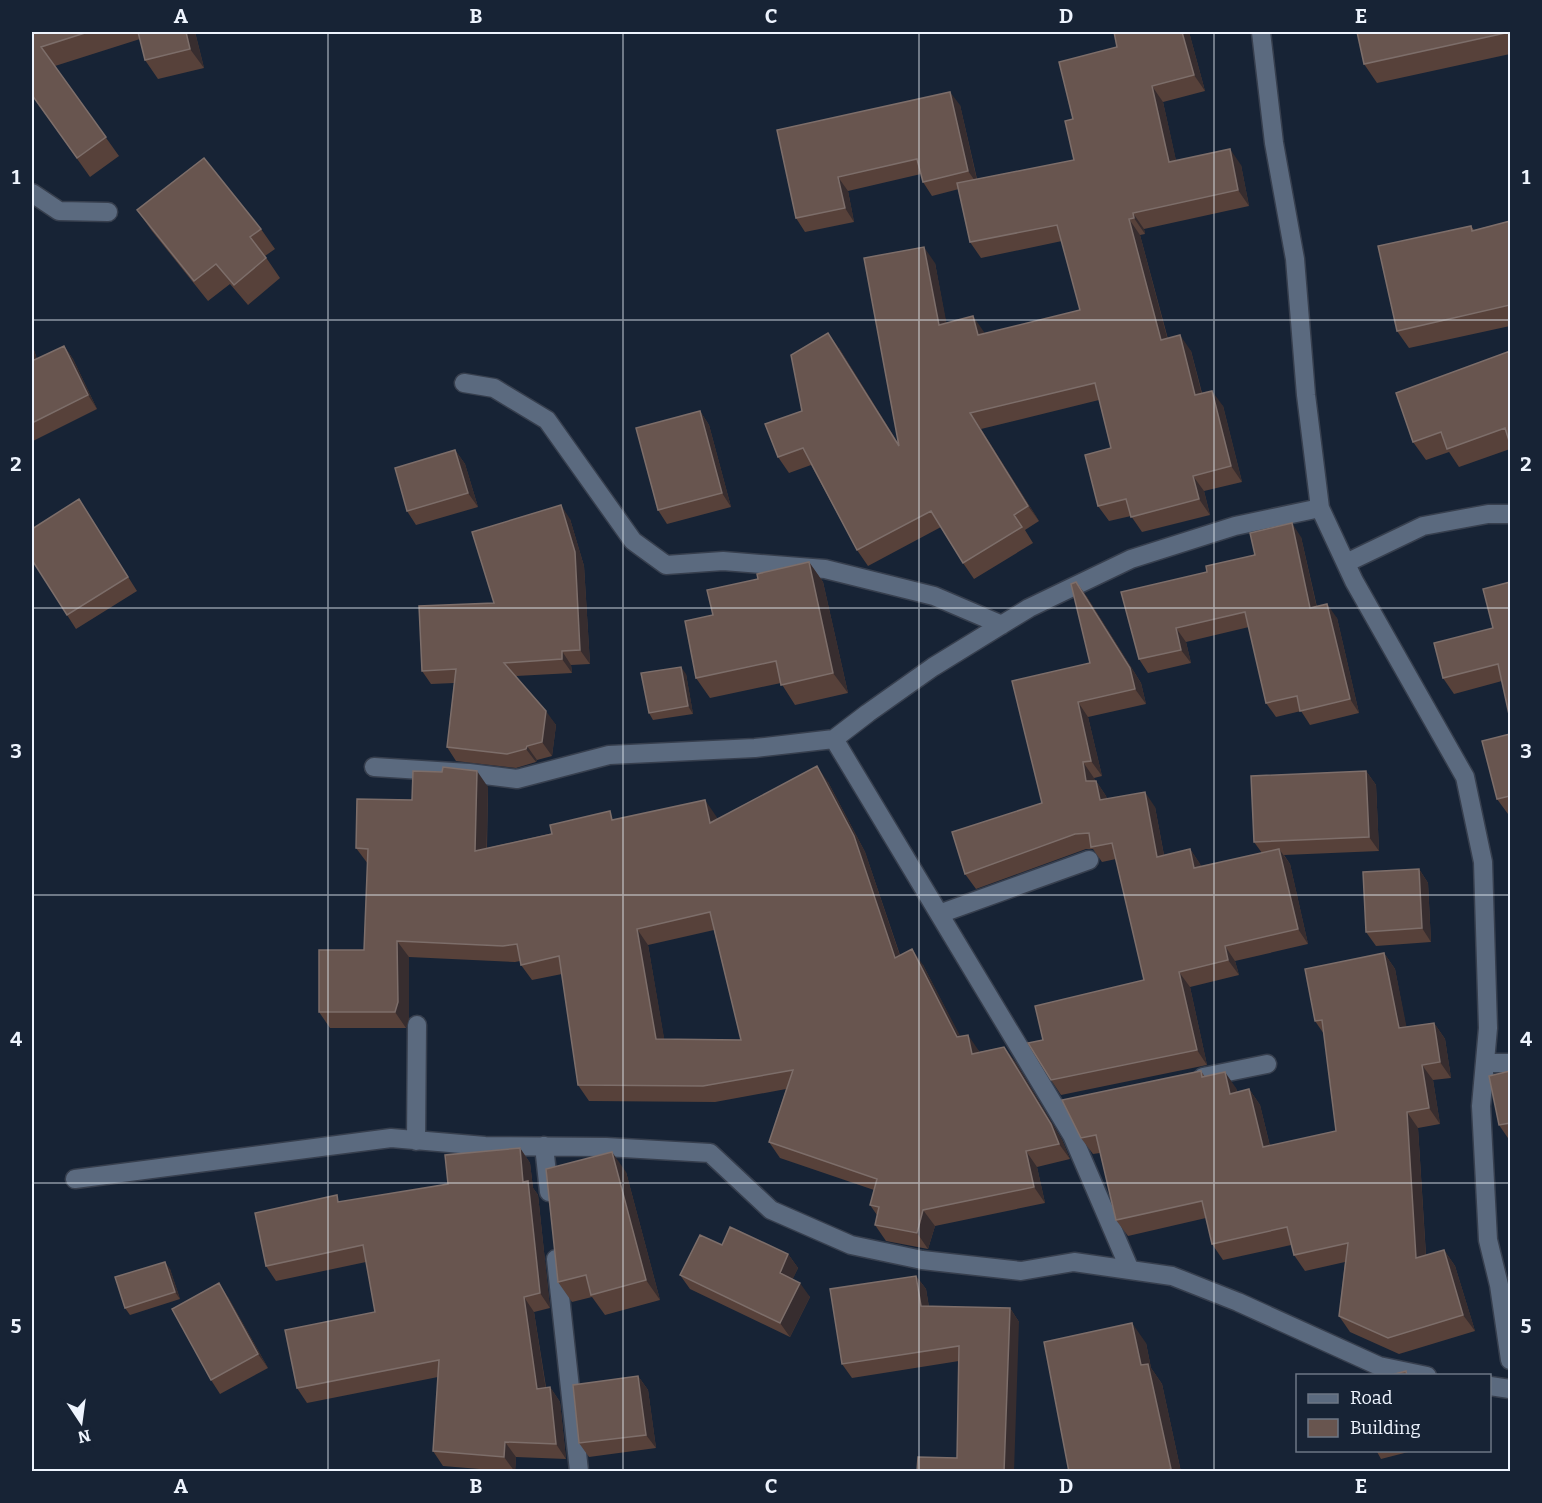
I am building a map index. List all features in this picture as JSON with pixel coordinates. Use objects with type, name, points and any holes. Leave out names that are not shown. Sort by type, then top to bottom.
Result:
[{"type":"street","points":[[1261,32],[1274,143],[1295,259],[1306,395],[1320,508],[1354,581],[1465,777],[1484,862],[1488,1028],[1481,1106],[1488,1240],[1505,1283],[1510,1360]]},
{"type":"street","points":[[32,193],[59,211],[108,212]]},
{"type":"street","points":[[464,383],[494,388],[547,420],[633,541],[666,565],[723,561],[825,569],[934,596],[1002,625]]},
{"type":"street","points":[[374,767],[469,773],[517,779],[609,755],[755,748],[834,739],[933,667],[1029,608],[1131,559],[1235,526],[1320,508]]},
{"type":"street","points":[[1346,563],[1423,526],[1488,514],[1510,513]]},
{"type":"street","points":[[834,739],[1072,1135],[1130,1270]]},
{"type":"street","points":[[939,914],[1089,860]]},
{"type":"street","points":[[416,1141],[417,1025]]},
{"type":"street","points":[[1485,1063],[1510,1063]]},
{"type":"street","points":[[1189,1080],[1267,1064]]},
{"type":"street","points":[[1055,1108],[1077,1103]]},
{"type":"street","points":[[75,1179],[391,1138],[485,1146],[606,1147],[710,1153],[771,1210],[851,1245],[922,1260],[1021,1271],[1074,1262],[1172,1276],[1238,1302],[1379,1366],[1417,1374]]},
{"type":"street","points":[[544,1146],[550,1204]]},
{"type":"street","points":[[554,1239],[579,1471]]},
{"type":"street","points":[[1491,1386],[1510,1389]]},
{"type":"building","points":[[32,32],[88,32],[41,47],[106,137],[77,158],[32,95]]},
{"type":"building","points":[[138,32],[186,32],[190,49],[145,60]]},
{"type":"building","points":[[1114,32],[1182,32],[1194,75],[1152,86],[1169,162],[1230,149],[1238,190],[1133,213],[1134,218],[1129,219],[1161,340],[1180,335],[1195,395],[1212,391],[1231,466],[1193,476],[1199,499],[1131,517],[1126,499],[1098,506],[1085,455],[1111,448],[1095,383],[970,413],[1028,506],[1014,515],[1022,527],[963,563],[931,511],[857,550],[803,448],[778,457],[765,424],[802,411],[791,355],[828,333],[899,446],[864,258],[924,247],[939,325],[973,316],[978,335],[1080,310],[1057,225],[970,242],[957,183],[1074,160],[1065,121],[1073,119],[1059,62],[1117,47]]},
{"type":"building","points":[[1357,32],[1510,32],[1364,64]]},
{"type":"building","points":[[950,92],[968,171],[923,182],[917,159],[838,177],[845,208],[796,218],[777,130]]},
{"type":"building","points":[[204,158],[261,229],[250,237],[266,258],[234,285],[216,264],[194,281],[137,210]]},
{"type":"building","points":[[1510,221],[1510,305],[1397,331],[1378,246],[1471,226],[1472,231]]},
{"type":"building","points":[[64,346],[88,395],[32,423],[32,361]]},
{"type":"building","points":[[1510,351],[1510,444],[1505,428],[1447,449],[1441,432],[1413,442],[1396,393]]},
{"type":"building","points":[[700,411],[722,493],[658,510],[636,428]]},
{"type":"building","points":[[455,450],[468,493],[407,511],[395,468]]},
{"type":"building","points":[[79,499],[128,577],[67,615],[32,560],[32,529]]},
{"type":"building","points":[[561,505],[575,552],[580,650],[562,651],[562,659],[504,663],[546,711],[542,742],[507,754],[447,747],[456,669],[422,671],[419,606],[494,603],[472,532]]},
{"type":"building","points":[[1292,523],[1310,608],[1327,604],[1350,699],[1300,711],[1297,696],[1266,703],[1245,612],[1176,628],[1181,650],[1139,659],[1121,592],[1207,572],[1206,566],[1255,555],[1250,533]]},
{"type":"building","points":[[809,562],[833,673],[781,685],[776,661],[696,678],[685,621],[713,615],[707,590],[758,579],[757,574]]},
{"type":"building","points":[[1076,582],[1130,668],[1135,689],[1078,702],[1091,761],[1083,762],[1086,781],[1096,781],[1100,800],[1145,792],[1157,857],[1190,849],[1194,868],[1279,849],[1298,929],[1225,946],[1228,960],[1179,972],[1197,1050],[1051,1080],[1028,1043],[1043,1040],[1035,1006],[1144,980],[1112,843],[1091,847],[1089,833],[1075,834],[965,874],[952,832],[1042,803],[1012,681],[1090,663],[1071,584]]},
{"type":"building","points":[[1510,582],[1510,719],[1498,664],[1443,678],[1434,643],[1493,628],[1483,589]]},
{"type":"building","points":[[681,667],[688,706],[649,713],[641,673]]},
{"type":"building","points":[[1510,734],[1510,796],[1497,799],[1482,741]]},
{"type":"building","points":[[817,766],[854,836],[895,958],[912,949],[957,1037],[968,1035],[972,1054],[1004,1047],[1051,1124],[1059,1144],[1026,1151],[1034,1187],[923,1210],[917,1233],[875,1225],[879,1207],[870,1205],[877,1179],[769,1142],[793,1070],[703,1086],[578,1085],[559,956],[521,965],[517,944],[503,946],[397,941],[398,1002],[395,1012],[319,1012],[319,950],[364,950],[368,849],[356,848],[357,799],[412,800],[413,771],[442,772],[443,767],[477,771],[475,851],[552,834],[550,825],[610,811],[612,820],[705,800],[710,823]],"holes":[[[710,912],[741,1040],[656,1039],[637,929]]]},
{"type":"building","points":[[1366,771],[1369,837],[1254,842],[1251,776]]},
{"type":"building","points":[[1419,869],[1422,928],[1366,932],[1363,872]]},
{"type":"building","points":[[1384,953],[1399,1028],[1434,1023],[1440,1062],[1422,1065],[1429,1108],[1407,1112],[1416,1258],[1444,1250],[1463,1315],[1388,1338],[1339,1316],[1348,1243],[1294,1255],[1287,1227],[1212,1244],[1202,1201],[1116,1220],[1096,1135],[1081,1138],[1062,1100],[1201,1071],[1202,1077],[1225,1072],[1230,1094],[1249,1089],[1263,1147],[1336,1131],[1322,1020],[1315,1021],[1305,969]]},
{"type":"building","points":[[1510,1071],[1510,1123],[1499,1125],[1489,1076]]},
{"type":"building","points":[[520,1148],[523,1182],[528,1181],[540,1293],[524,1297],[537,1389],[550,1387],[556,1444],[505,1442],[504,1457],[433,1451],[439,1360],[297,1388],[285,1330],[375,1312],[363,1245],[266,1266],[255,1213],[337,1195],[338,1202],[448,1184],[445,1155]]},
{"type":"building","points":[[612,1152],[646,1280],[591,1295],[586,1275],[558,1282],[546,1169]]},
{"type":"building","points":[[730,1227],[788,1254],[780,1273],[800,1283],[780,1323],[680,1275],[700,1235],[722,1245]]},
{"type":"building","points":[[165,1262],[175,1292],[125,1308],[115,1277]]},
{"type":"building","points":[[916,1276],[921,1306],[1010,1308],[1004,1472],[917,1472],[918,1457],[957,1458],[959,1346],[842,1364],[830,1289]]},
{"type":"building","points":[[219,1283],[258,1354],[211,1380],[172,1309]]},
{"type":"building","points":[[1132,1323],[1141,1365],[1148,1364],[1171,1469],[1160,1472],[1069,1472],[1044,1342]]},
{"type":"building","points":[[638,1376],[646,1435],[579,1443],[573,1385]]}]
